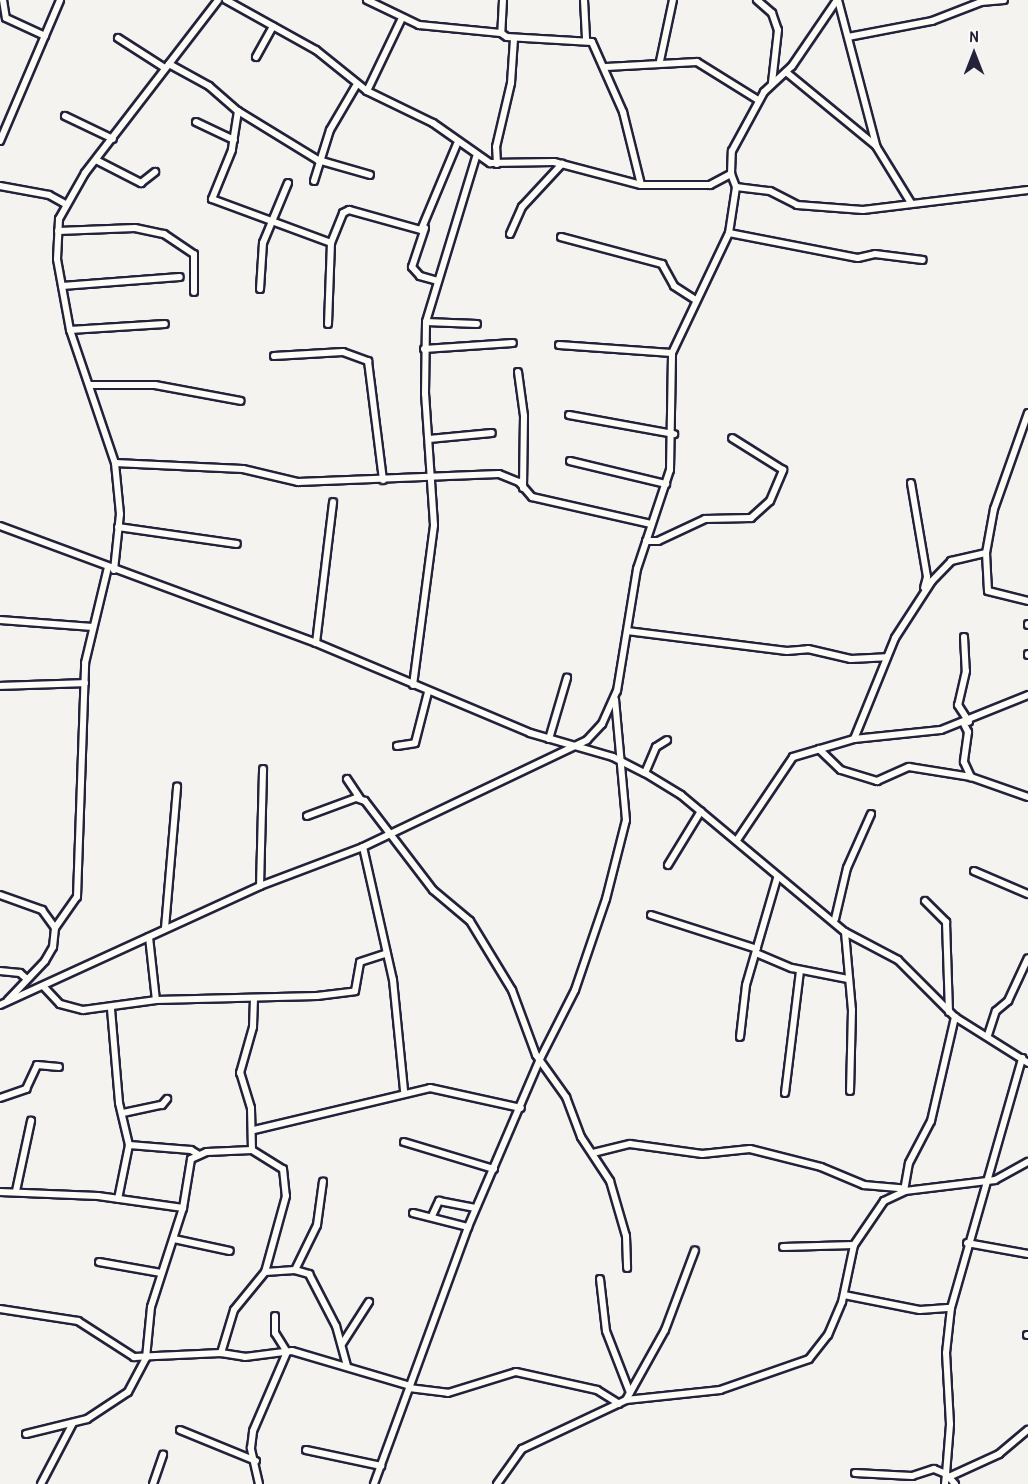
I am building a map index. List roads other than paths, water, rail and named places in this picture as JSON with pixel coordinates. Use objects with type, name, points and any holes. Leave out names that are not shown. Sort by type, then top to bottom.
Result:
[{"type":"street","points":[[3,0],[6,18],[45,36]]},
{"type":"street","points":[[0,141],[60,0]]},
{"type":"street","points":[[3,1004],[53,947],[55,928],[77,897],[85,683],[93,627],[111,568],[118,527],[115,463],[70,330],[62,286],[58,231],[65,204],[218,0]]},
{"type":"street","points":[[226,0],[316,50],[368,91],[434,123],[457,144],[476,157],[497,164],[562,164],[603,171],[641,185],[710,185],[731,174]]},
{"type":"street","points":[[367,0],[419,25],[501,33],[514,39],[586,39]]},
{"type":"street","points":[[501,33],[503,0]]},
{"type":"street","points":[[584,0],[586,39],[606,67],[641,185]]},
{"type":"street","points":[[660,61],[673,0]]},
{"type":"street","points":[[757,0],[772,13],[778,30],[772,83]]},
{"type":"street","points":[[838,0],[876,146],[912,203]]},
{"type":"street","points":[[374,1484],[468,1227],[521,1108],[540,1059],[576,990],[606,899],[626,820],[615,699],[627,631],[631,592],[651,524],[666,484],[674,434],[668,397],[672,353],[694,299],[729,233],[736,187],[731,174],[732,152],[758,100],[772,83],[786,72],[838,0]]},
{"type":"street","points":[[848,37],[932,21],[981,1],[1004,0]]},
{"type":"street","points":[[368,91],[402,18]]},
{"type":"street","points":[[256,57],[273,26]]},
{"type":"street","points":[[118,38],[167,66],[209,86],[238,111],[318,160],[370,175]]},
{"type":"street","points":[[497,164],[496,147],[511,83],[514,39]]},
{"type":"street","points":[[606,67],[660,61],[703,64],[758,100]]},
{"type":"street","points":[[786,72],[876,146]]},
{"type":"street","points":[[314,181],[318,160],[357,84]]},
{"type":"street","points":[[238,111],[234,140],[212,199],[269,223],[331,243]]},
{"type":"street","points":[[65,116],[113,138]]},
{"type":"street","points":[[196,122],[234,140]]},
{"type":"street","points":[[437,281],[420,276],[412,267],[457,144]]},
{"type":"street","points":[[413,685],[433,547],[433,480],[424,350],[426,322],[476,157]]},
{"type":"street","points":[[96,160],[141,183],[155,172]]},
{"type":"street","points":[[510,234],[522,207],[562,164]]},
{"type":"street","points":[[260,289],[263,243],[269,223],[288,183]]},
{"type":"street","points":[[0,186],[49,195],[65,204]]},
{"type":"street","points":[[736,187],[770,191],[790,204],[863,210],[1028,190]]},
{"type":"street","points":[[328,324],[331,243],[343,213],[350,210],[416,231],[425,227]]},
{"type":"street","points":[[58,231],[135,228],[164,234],[194,254],[194,292]]},
{"type":"street","points":[[729,233],[858,258],[874,254],[923,260]]},
{"type":"street","points":[[561,237],[662,264],[674,286],[694,299]]},
{"type":"street","points":[[62,286],[180,277]]},
{"type":"street","points":[[426,322],[477,324]]},
{"type":"street","points":[[70,330],[165,324]]},
{"type":"street","points":[[424,350],[513,343]]},
{"type":"street","points":[[559,345],[672,353]]},
{"type":"street","points":[[274,356],[339,352],[368,361],[382,480]]},
{"type":"street","points":[[518,372],[524,416],[523,488]]},
{"type":"street","points":[[90,386],[155,385],[241,400]]},
{"type":"street","points":[[1028,413],[994,509],[986,553],[988,591],[1028,602]]},
{"type":"street","points":[[569,415],[674,434]]},
{"type":"street","points":[[429,439],[492,433]]},
{"type":"street","points":[[646,542],[658,541],[705,519],[751,518],[770,501],[783,470],[732,438]]},
{"type":"street","points":[[570,461],[666,484]]},
{"type":"street","points":[[115,463],[243,470],[298,482],[433,480],[500,474],[523,488],[532,497],[651,524]]},
{"type":"street","points":[[911,483],[927,576],[923,592]]},
{"type":"street","points":[[316,643],[333,502]]},
{"type":"street","points":[[0,526],[316,643],[428,692],[549,739],[620,761],[645,773],[701,811],[737,840],[777,878],[835,919],[845,932],[898,960],[955,1017],[988,1035],[1028,1063]]},
{"type":"street","points":[[118,527],[237,544]]},
{"type":"street","points":[[854,739],[886,657],[923,592],[951,561],[986,553]]},
{"type":"street","points":[[0,620],[93,627]]},
{"type":"street","points":[[627,631],[787,651],[808,649],[851,659],[886,657]]},
{"type":"street","points":[[964,637],[966,671],[958,705],[968,732],[964,762],[971,777]]},
{"type":"street","points":[[549,739],[567,678]]},
{"type":"street","points":[[0,686],[85,683]]},
{"type":"street","points":[[397,746],[415,744],[428,692]]},
{"type":"street","points":[[737,840],[793,757],[854,739],[914,735],[966,723],[981,711],[1028,695]]},
{"type":"street","points":[[3,1004],[260,886],[363,847],[587,740],[602,724],[615,699]]},
{"type":"street","points":[[645,773],[656,747],[667,740]]},
{"type":"street","points":[[819,748],[841,770],[877,781],[909,766],[971,777],[1028,796]]},
{"type":"street","points":[[260,886],[263,770]]},
{"type":"street","points":[[347,779],[434,890],[470,921],[512,990],[540,1059],[566,1097],[577,1128],[615,1195],[626,1236],[627,1268]]},
{"type":"street","points":[[165,928],[177,787]]},
{"type":"street","points":[[308,816],[360,798]]},
{"type":"street","points":[[668,865],[701,811]]},
{"type":"street","points":[[835,919],[847,868],[871,814]]},
{"type":"street","points":[[363,847],[387,953],[404,1091]]},
{"type":"street","points":[[974,871],[1028,894]]},
{"type":"street","points":[[740,1037],[746,985],[777,878]]},
{"type":"street","points":[[0,895],[42,910],[55,928]]},
{"type":"street","points":[[925,901],[945,922],[949,1012]]},
{"type":"street","points":[[651,915],[757,951],[800,970],[848,979]]},
{"type":"street","points":[[845,932],[850,1091]]},
{"type":"street","points":[[149,937],[156,1000]]},
{"type":"street","points":[[44,987],[51,998],[70,1009],[111,1009],[156,1000],[219,996],[254,1000],[355,991],[360,962],[387,953]]},
{"type":"street","points":[[988,1035],[996,1011],[1008,1001],[1028,958]]},
{"type":"street","points":[[785,1093],[800,970]]},
{"type":"street","points":[[0,971],[20,973],[27,979]]},
{"type":"street","points":[[252,1150],[254,1130],[240,1073],[253,1027],[254,1000]]},
{"type":"street","points":[[111,1009],[129,1145],[118,1198]]},
{"type":"street","points":[[498,1484],[522,1449],[626,1400],[720,1390],[809,1359],[828,1335],[844,1295],[854,1245],[874,1210],[903,1190],[931,1121],[955,1017]]},
{"type":"street","points":[[945,1484],[949,1475],[950,1424],[946,1353],[951,1308],[967,1244],[1022,1058]]},
{"type":"street","points":[[0,1098],[27,1089],[37,1065],[59,1067]]},
{"type":"street","points":[[254,1130],[357,1108],[404,1091],[430,1088],[521,1108]]},
{"type":"street","points":[[123,1113],[162,1105],[167,1099]]},
{"type":"street","points":[[16,1191],[31,1121]]},
{"type":"street","points":[[404,1142],[494,1169]]},
{"type":"street","points":[[593,1153],[630,1144],[702,1154],[750,1149],[821,1167],[864,1185],[903,1190],[1004,1177],[1028,1162]]},
{"type":"street","points":[[129,1145],[191,1150],[199,1155]]},
{"type":"street","points":[[27,1434],[73,1424],[119,1401],[146,1358],[161,1273],[183,1208],[191,1159],[199,1155],[252,1150],[276,1164],[284,1176],[282,1218],[266,1272],[234,1310],[221,1353]]},
{"type":"street","points":[[294,1270],[317,1225],[323,1181]]},
{"type":"street","points":[[0,1192],[16,1191],[118,1198],[183,1208]]},
{"type":"street","points":[[432,1216],[436,1204],[445,1200],[476,1208]]},
{"type":"street","points":[[413,1213],[468,1227]]},
{"type":"street","points":[[174,1239],[230,1251]]},
{"type":"street","points":[[967,1244],[1028,1254]]},
{"type":"street","points":[[783,1247],[854,1245]]},
{"type":"street","points":[[626,1400],[665,1330],[695,1250]]},
{"type":"street","points":[[99,1262],[161,1273]]},
{"type":"street","points":[[266,1272],[294,1270],[309,1274],[342,1344],[347,1366]]},
{"type":"street","points":[[600,1279],[606,1331],[630,1393]]},
{"type":"street","points":[[844,1295],[920,1310],[951,1308]]},
{"type":"street","points":[[342,1344],[369,1302]]},
{"type":"street","points":[[0,1309],[78,1321],[119,1350],[146,1358],[221,1353],[245,1357],[287,1352],[347,1366],[409,1387],[448,1393],[516,1372],[597,1390],[618,1404]]},
{"type":"street","points":[[275,1316],[275,1333],[287,1352]]},
{"type":"street","points":[[259,1484],[253,1431],[287,1352]]},
{"type":"street","points":[[40,1484],[73,1424]]},
{"type":"street","points":[[180,1430],[256,1461]]},
{"type":"street","points":[[949,1475],[999,1454],[1028,1430]]},
{"type":"street","points":[[306,1450],[381,1466]]},
{"type":"street","points":[[153,1484],[163,1455]]},
{"type":"street","points":[[855,1473],[912,1476],[934,1469],[949,1475],[955,1484]]}]
